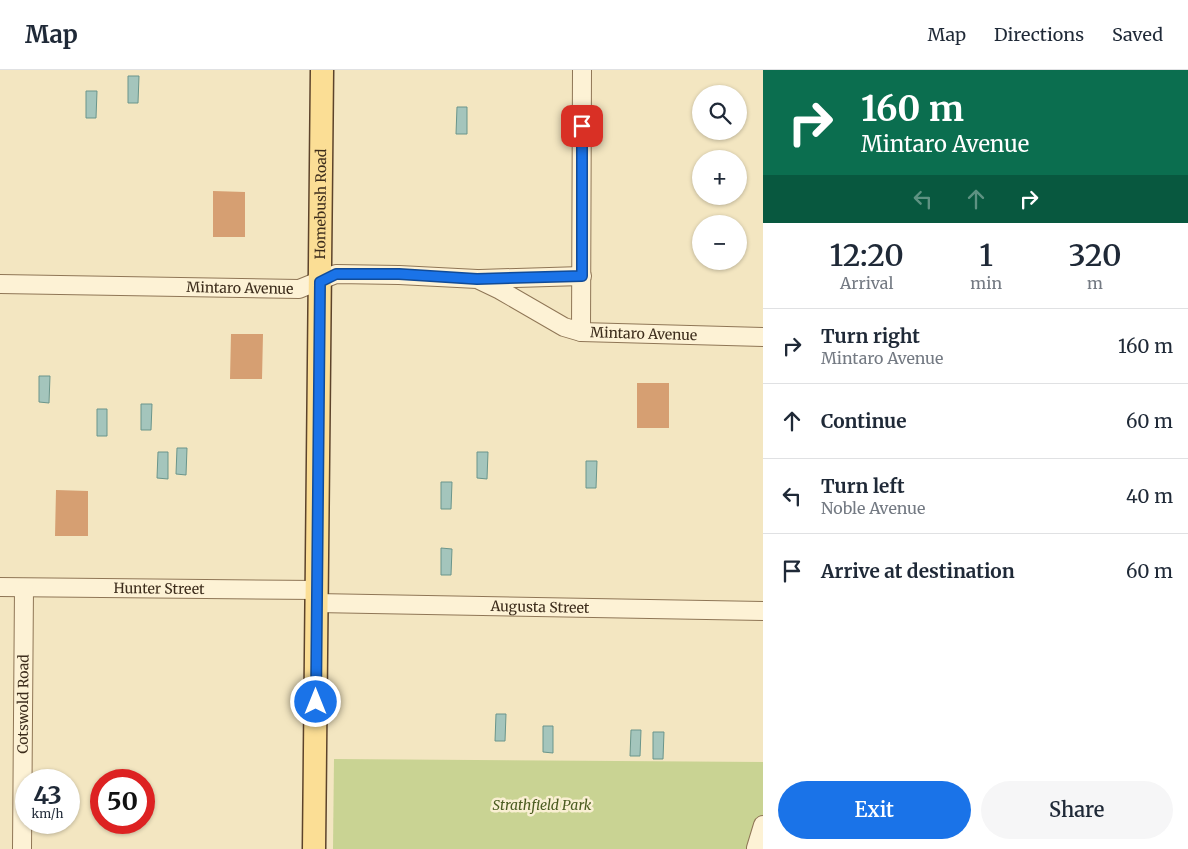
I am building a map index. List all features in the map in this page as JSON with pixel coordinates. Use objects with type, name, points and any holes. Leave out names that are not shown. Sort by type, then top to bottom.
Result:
[{"type":"main road","name":"Homebush Road","points":[[314,849],[322,70]]},
{"type":"street","points":[[582,70],[582,332]]},
{"type":"street","name":"Mintaro Avenue","points":[[0,284],[299,289],[336,274],[399,274],[477,279],[564,327],[582,332],[763,337]]},
{"type":"street","points":[[477,279],[582,276]]},
{"type":"street","name":"Hunter Street","points":[[0,588],[317,597]]},
{"type":"street","name":"Cotswold Road","points":[[22,849],[24,588]]},
{"type":"street","name":"Augusta Street","points":[[317,597],[763,611]]},
{"type":"street","points":[[756,848],[763,825]]},
{"type":"green space","name":"Strathfield Park","points":[[334,759],[763,762],[763,849],[333,849]]},
{"type":"water","points":[[128,76],[139,76],[138,103],[128,103]]},
{"type":"water","points":[[86,91],[97,91],[96,118],[86,118]]},
{"type":"water","points":[[457,107],[467,107],[467,134],[456,134]]},
{"type":"water","points":[[39,376],[50,376],[49,403],[39,402]]},
{"type":"water","points":[[141,404],[152,404],[151,430],[141,430]]},
{"type":"water","points":[[97,409],[107,409],[107,436],[97,436]]},
{"type":"water","points":[[177,448],[187,448],[186,475],[176,474]]},
{"type":"water","points":[[158,452],[168,452],[168,479],[157,478]]},
{"type":"water","points":[[477,452],[488,452],[487,479],[477,478]]},
{"type":"water","points":[[586,461],[597,461],[596,488],[586,488]]},
{"type":"water","points":[[441,482],[452,482],[451,509],[441,509]]},
{"type":"water","points":[[441,548],[452,549],[451,575],[441,575]]},
{"type":"water","points":[[496,714],[506,714],[505,741],[495,741]]},
{"type":"water","points":[[543,726],[553,726],[553,753],[543,752]]},
{"type":"water","points":[[631,730],[641,730],[640,756],[630,756]]},
{"type":"water","points":[[653,732],[664,732],[663,759],[653,759]]},
{"type":"building","points":[[213,191],[245,192],[245,237],[213,237]]},
{"type":"building","points":[[231,334],[263,334],[262,379],[230,379]]},
{"type":"building","points":[[637,383],[669,383],[669,428],[637,428]]},
{"type":"building","points":[[56,490],[88,491],[88,536],[55,536]]},
{"type":"route","points":[[316,702],[320,282],[336,274],[399,274],[477,279],[582,276],[582,126]]}]
